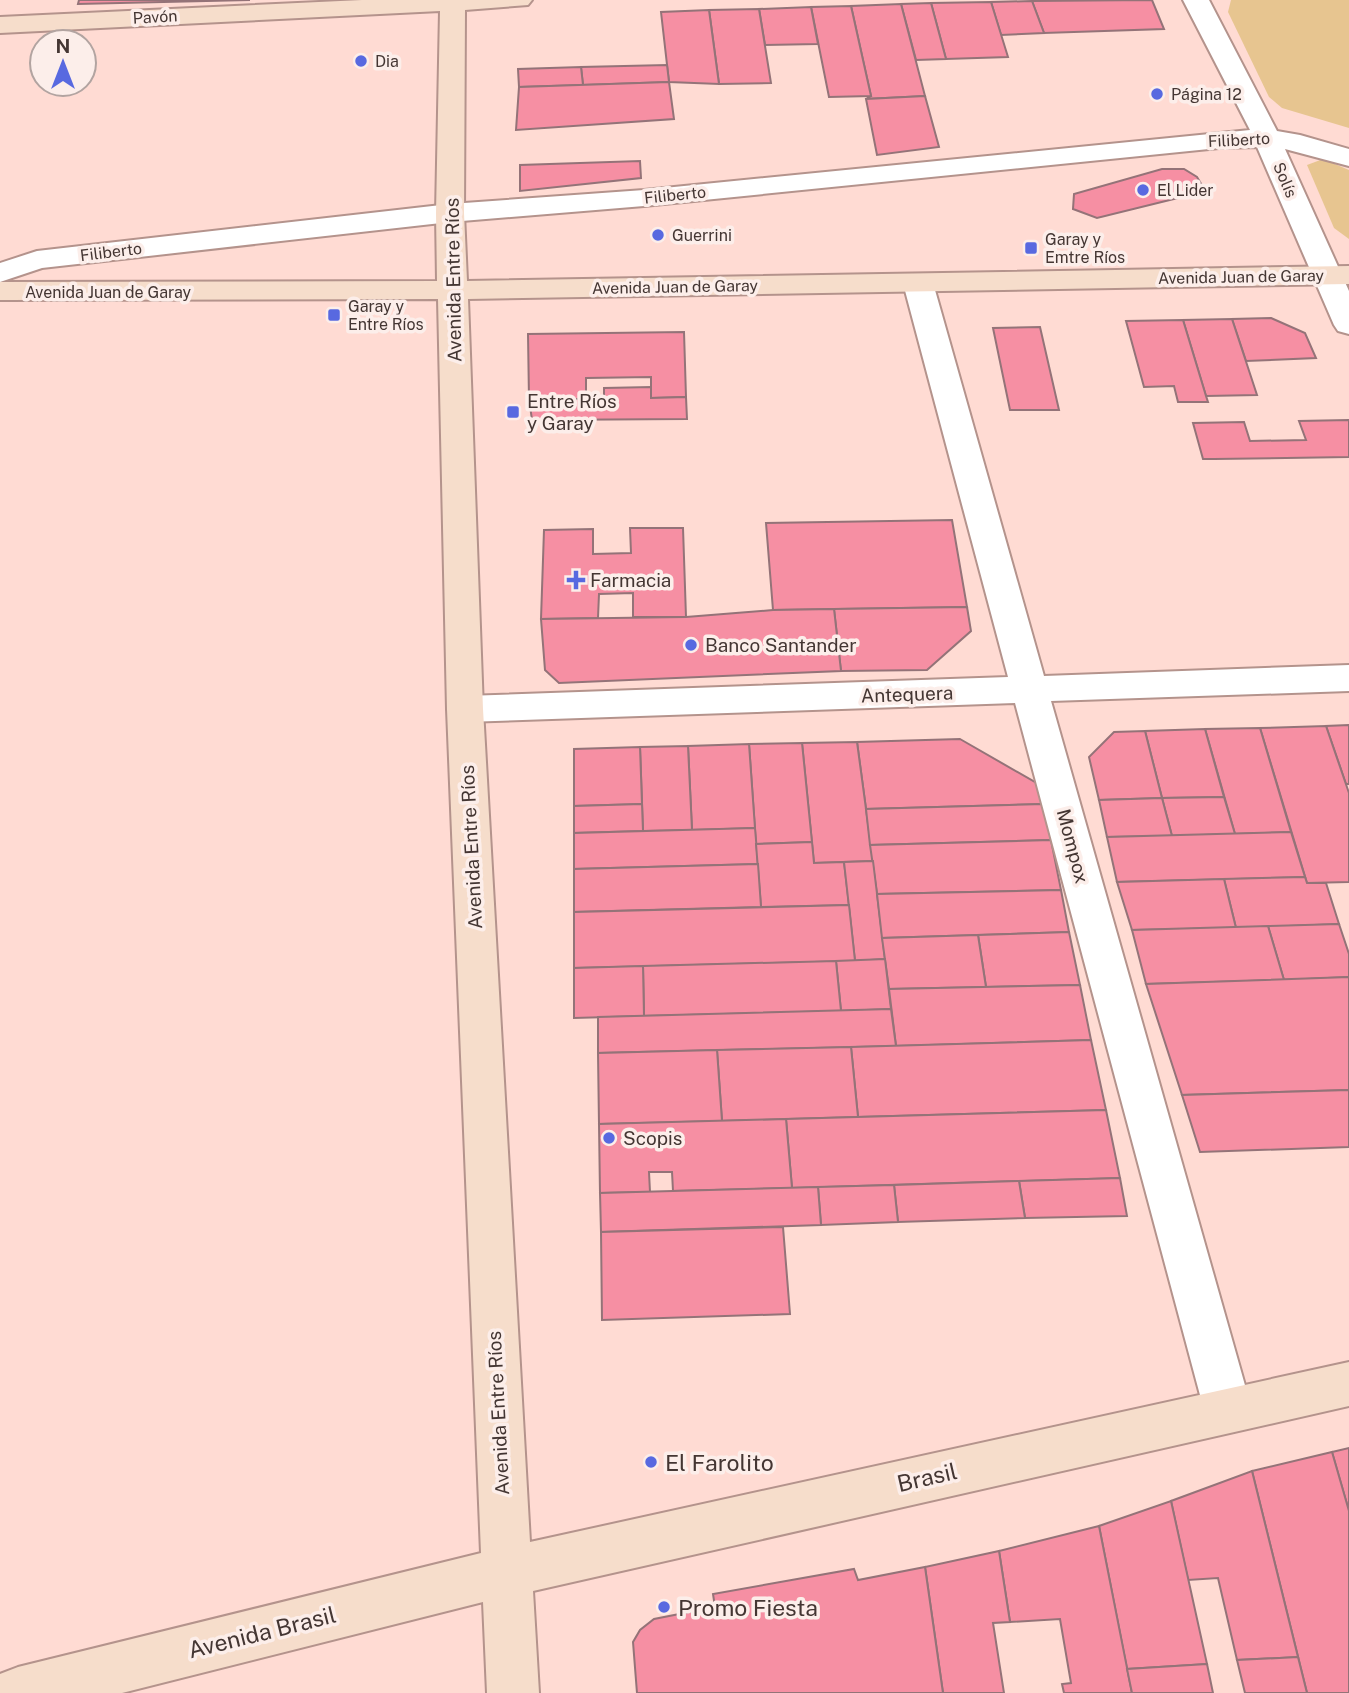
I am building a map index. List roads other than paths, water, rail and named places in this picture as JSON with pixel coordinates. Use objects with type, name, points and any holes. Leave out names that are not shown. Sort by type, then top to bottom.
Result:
[{"type":"main road","name":"Pavón","points":[[0,25],[453,1],[519,0]]},
{"type":"main road","name":"Avenida Entre Ríos","points":[[453,1],[450,213],[465,709],[513,1693]]},
{"type":"main road","name":"Avenida Juan de Garay","points":[[0,291],[453,290],[1337,275]]},
{"type":"main road","name":"Brasil","points":[[505,1572],[1349,1384]]},
{"type":"main road","name":"Avenida Brasil","points":[[18,1693],[505,1572]]},
{"type":"street","name":"Solís","points":[[1196,0],[1337,275],[1349,325]]},
{"type":"street","name":"Filiberto","points":[[0,272],[37,260],[450,213],[658,197],[1266,136],[1311,144],[1349,158]]},
{"type":"street","name":"Mompox","points":[[918,283],[1228,1410]]},
{"type":"street","name":"Antequera","points":[[465,709],[1349,678]]},
{"type":"place","name":"Dia","points":[[361,61]]},
{"type":"place","name":"Página 12","points":[[1157,94]]},
{"type":"place","name":"El Lider","points":[[1143,190]]},
{"type":"place","name":"Guerrini","points":[[658,235]]},
{"type":"place","name":"Garay y Emtre Ríos","points":[[1031,248]]},
{"type":"place","name":"Garay y Entre Ríos","points":[[334,315]]},
{"type":"place","name":"Entre Ríos y Garay","points":[[513,412]]},
{"type":"place","name":"Farmacia","points":[[576,580]]},
{"type":"place","name":"Banco Santander","points":[[691,645]]},
{"type":"place","name":"Scopis","points":[[609,1138]]},
{"type":"place","name":"El Farolito","points":[[651,1462]]},
{"type":"place","name":"Promo Fiesta","points":[[664,1607]]}]
